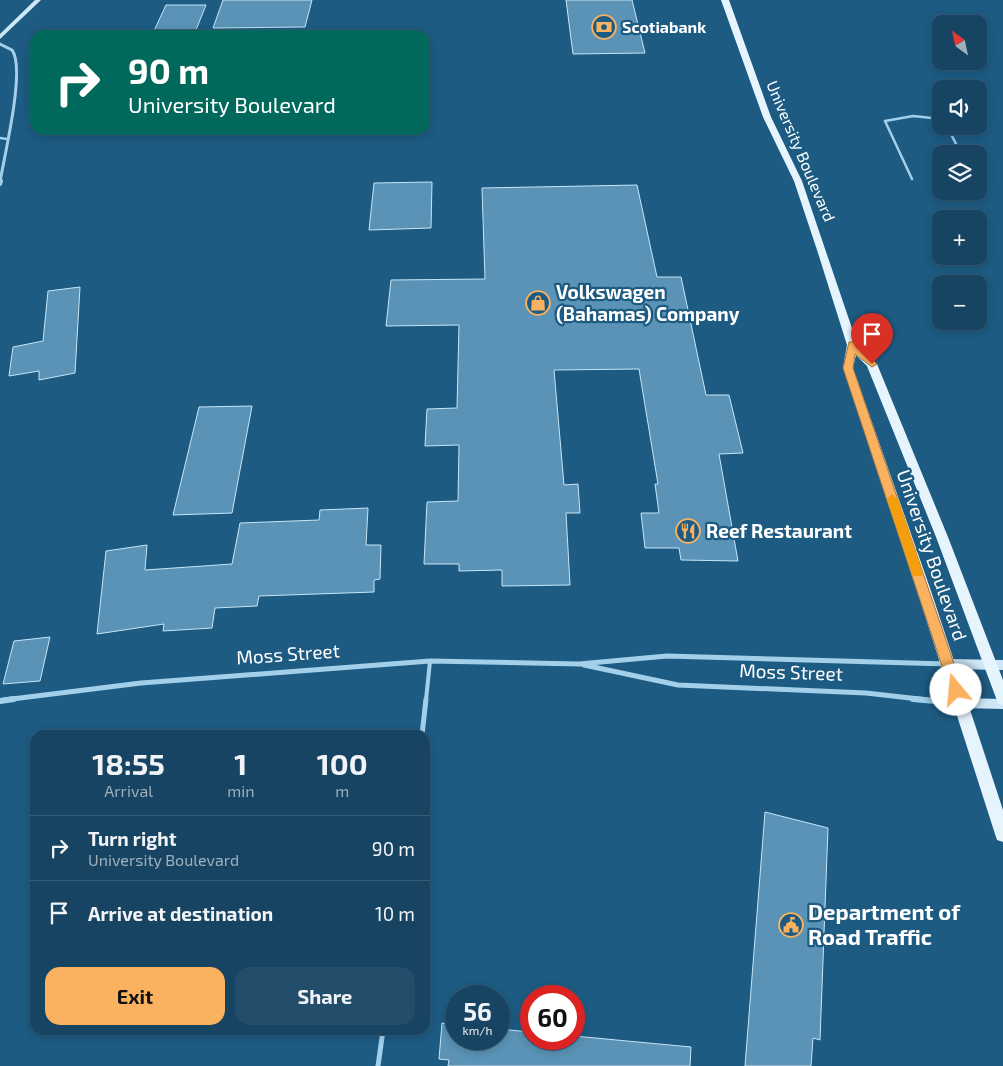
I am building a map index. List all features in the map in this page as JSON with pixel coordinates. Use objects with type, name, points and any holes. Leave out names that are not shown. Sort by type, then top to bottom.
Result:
[{"type":"main road","name":"University Boulevard","points":[[725,0],[760,99],[798,180],[852,345],[848,368],[1003,834]]},
{"type":"main road","name":"University Boulevard","points":[[852,345],[872,364],[946,546],[1003,698]]},
{"type":"street","points":[[0,37],[38,0]]},
{"type":"street","points":[[0,44],[12,49],[16,56],[15,92],[0,184]]},
{"type":"street","name":"Moss Street","points":[[0,701],[141,683],[430,661],[579,664],[667,656],[1003,665]]},
{"type":"street","name":"Moss Street","points":[[579,664],[678,685],[866,693],[960,703],[1003,704]]},
{"type":"lane","points":[[912,180],[885,121],[893,118],[932,117]]},
{"type":"lane","points":[[0,138],[7,139]]},
{"type":"lane","points":[[423,730],[430,661]]},
{"type":"lane","points":[[378,1066],[382,1035]]},
{"type":"building","points":[[223,0],[312,0],[305,27],[213,28]]},
{"type":"building","name":"Scotiabank","points":[[566,0],[632,0],[645,53],[573,54]]},
{"type":"building","points":[[166,5],[206,5],[196,30],[154,30]]},
{"type":"building","points":[[432,182],[431,228],[369,230],[374,183]]},
{"type":"building","points":[[637,185],[657,277],[681,277],[706,395],[729,395],[743,453],[719,454],[738,561],[681,560],[679,548],[645,548],[641,513],[659,513],[655,484],[658,484],[639,369],[554,370],[564,485],[578,484],[580,513],[566,513],[570,585],[502,586],[502,570],[459,571],[459,564],[424,564],[427,502],[458,501],[459,445],[425,446],[427,409],[457,408],[459,325],[386,326],[391,280],[485,279],[482,188]]},
{"type":"building","points":[[80,287],[75,373],[39,380],[39,371],[9,376],[13,347],[43,341],[48,291]]},
{"type":"building","points":[[252,406],[232,513],[173,515],[199,407]]},
{"type":"building","points":[[368,508],[366,545],[381,545],[380,579],[374,580],[374,592],[259,596],[257,606],[215,608],[212,628],[163,631],[164,624],[97,634],[106,551],[147,545],[145,570],[232,564],[240,523],[319,520],[320,510]]},
{"type":"building","points":[[50,637],[40,681],[3,684],[14,641]]},
{"type":"building","name":"Department of Road Traffic","points":[[765,812],[828,828],[820,1040],[813,1038],[811,1066],[745,1066]]},
{"type":"building","points":[[442,1023],[445,1023],[445,1050],[510,1050],[510,1030],[520,1031],[520,1050],[585,1050],[585,1037],[691,1047],[690,1066],[448,1066],[449,1060],[439,1059]]},
{"type":"slow traffic","points":[[892,499],[918,573]]},
{"type":"place","name":"Scotiabank","points":[[604,27]]},
{"type":"place","name":"Volkswagen (Bahamas) Company","points":[[538,303]]},
{"type":"place","name":"Reef Restaurant","points":[[688,531]]},
{"type":"place","name":"Department of Road Traffic","points":[[791,925]]},
{"type":"route","points":[[872,364],[852,345],[848,368],[956,690]]}]
